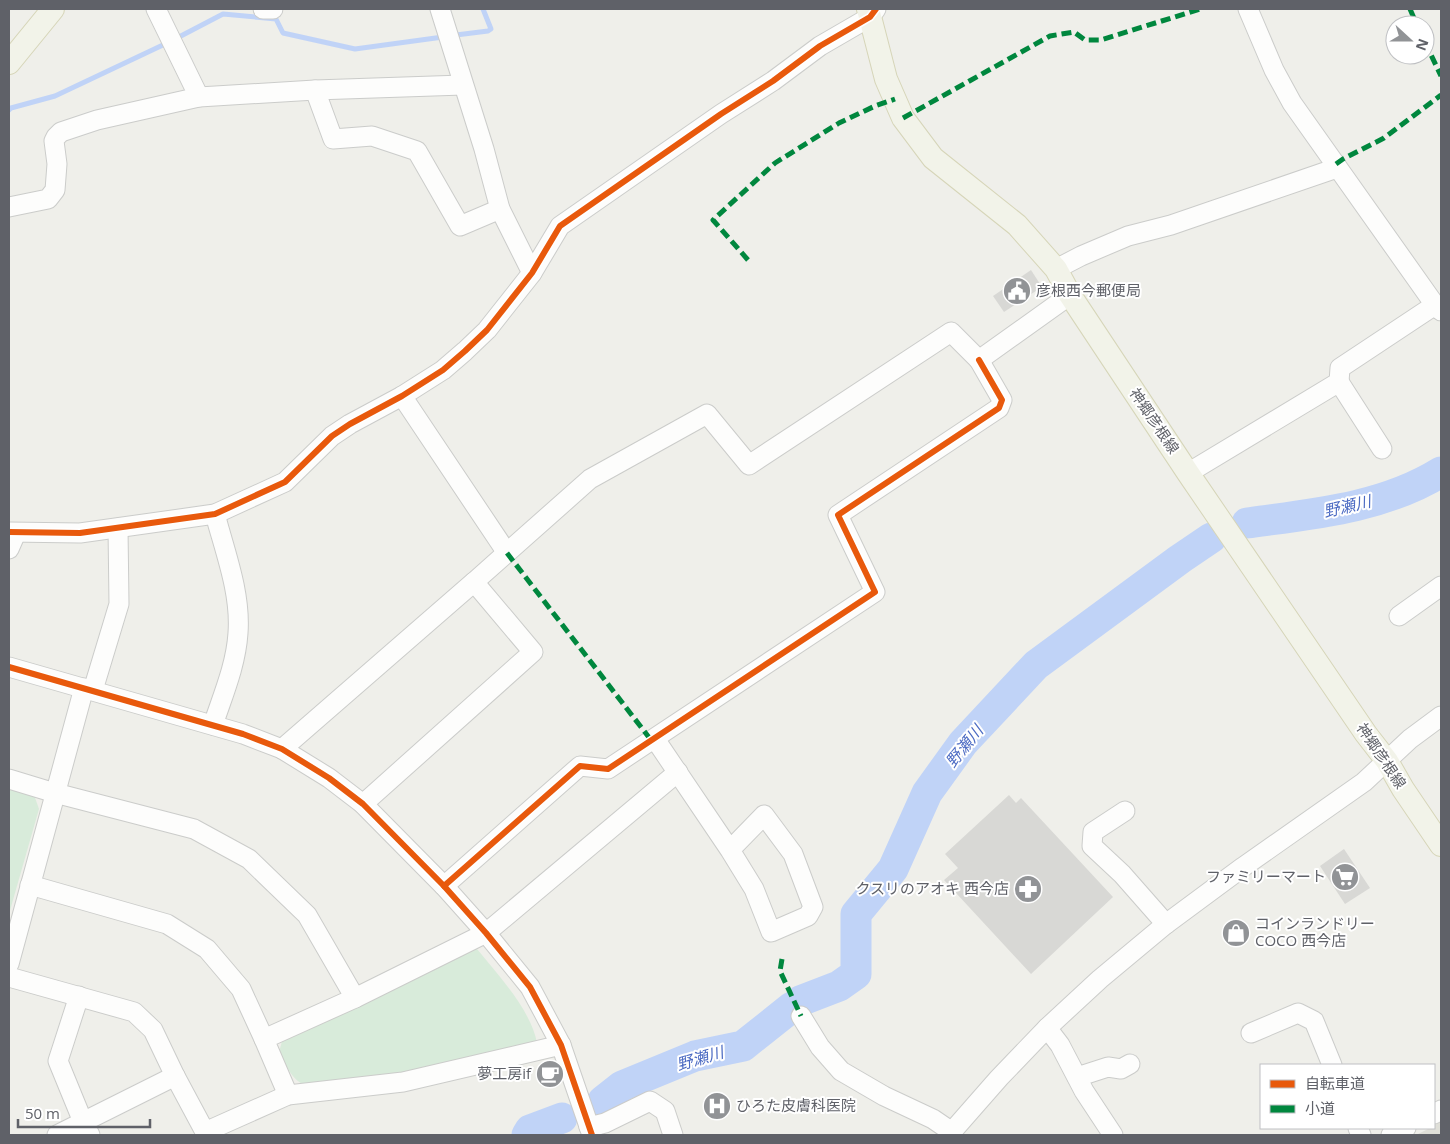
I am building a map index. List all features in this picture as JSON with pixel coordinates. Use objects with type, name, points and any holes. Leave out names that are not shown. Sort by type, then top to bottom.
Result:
[{"type":"main road","points":[[9,62],[53,9]]},
{"type":"main road","name":"神郷彦根線","points":[[872,12],[886,79],[903,118],[933,158],[1017,226],[1056,269],[1070,295],[1188,472],[1366,734],[1387,761],[1403,789],[1441,845]]},
{"type":"street","points":[[156,9],[200,97]]},
{"type":"street","points":[[263,9],[273,9]]},
{"type":"street","points":[[440,9],[484,149],[500,209],[532,273]]},
{"type":"street","points":[[1248,9],[1274,70],[1292,103],[1438,308],[1340,368],[1339,382],[1382,449]]},
{"type":"street","points":[[11,538],[80,533],[215,514],[285,482],[332,436],[443,370],[465,351],[508,305],[532,273],[560,226],[872,12]]},
{"type":"street","points":[[9,207],[48,199],[55,190],[57,164],[54,141],[56,137],[61,132],[97,120],[200,97],[315,90],[463,85]]},
{"type":"street","points":[[315,90],[333,139],[372,136],[416,151],[460,226],[500,209]]},
{"type":"street","points":[[1056,269],[1128,236],[1171,225],[1331,170],[1336,164]]},
{"type":"street","points":[[979,360],[1070,295]]},
{"type":"street","points":[[282,749],[590,479],[707,414],[749,465],[951,332],[979,360],[1002,400],[999,408],[838,515],[875,592],[608,769],[580,766],[444,886]]},
{"type":"street","points":[[1188,472],[1339,382]]},
{"type":"street","points":[[402,396],[507,553]]},
{"type":"street","points":[[213,725],[233,667],[238,632],[237,594],[215,514]]},
{"type":"street","points":[[9,964],[55,793],[88,689],[119,604],[118,528]]},
{"type":"street","points":[[363,804],[533,652],[474,582]]},
{"type":"street","points":[[1399,616],[1441,586]]},
{"type":"street","points":[[9,667],[243,734],[282,749],[329,778],[363,804],[444,886],[486,933],[530,987],[561,1045],[591,1131],[605,1122],[650,1102],[666,1111],[673,1135]]},
{"type":"street","points":[[801,1016],[820,1047],[841,1071],[884,1096],[932,1118],[951,1134],[999,1078],[1047,1028],[1100,979],[1166,924],[1364,782],[1410,739],[1441,716]]},
{"type":"street","points":[[655,739],[754,889],[771,932],[808,916],[813,907],[793,854],[764,815],[730,850]]},
{"type":"street","points":[[264,1038],[355,998],[486,933],[678,772]]},
{"type":"street","points":[[9,779],[55,793],[194,829],[248,859],[307,916],[355,998]]},
{"type":"street","points":[[1125,811],[1093,832],[1092,846],[1122,874],[1166,924]]},
{"type":"street","points":[[30,884],[167,924],[207,949],[240,990],[264,1038],[288,1095]]},
{"type":"street","points":[[9,977],[134,1012],[153,1030],[205,1132],[288,1095],[403,1082],[561,1045]]},
{"type":"street","points":[[79,996],[58,1061],[87,1129]]},
{"type":"street","points":[[1251,1033],[1298,1013],[1314,1021],[1332,1064]]},
{"type":"street","points":[[1047,1028],[1060,1045],[1077,1077],[1113,1135]]},
{"type":"street","points":[[1077,1077],[1108,1067],[1121,1068],[1130,1064]]},
{"type":"street","points":[[57,1135],[87,1129],[175,1076]]},
{"type":"street","points":[[1391,1135],[1404,1129]]},
{"type":"shaded area","points":[[1441,1121],[1441,1135],[1416,1135],[1428,1129],[1435,1129],[1435,1124]]},
{"type":"green space","points":[[9,785],[33,792],[39,809],[9,914]]},
{"type":"green space","points":[[477,949],[513,993],[528,1018],[537,1043],[391,1077],[307,1086],[297,1080],[290,1072],[279,1052],[283,1038]]},
{"type":"building","name":"彦根西今郵便局","points":[[1031,270],[1042,287],[1004,312],[993,296]]},
{"type":"building","name":"クスリのアオキ 西今店","points":[[1009,795],[1016,803],[1021,798],[1113,897],[1031,974],[944,880],[958,868],[945,854]]},
{"type":"building","name":"ファミリーマート","points":[[1344,849],[1370,888],[1345,904],[1320,866]]},
{"type":"waterway","points":[[456,35],[491,29],[483,9]]},
{"type":"waterway","points":[[177,38],[223,14],[276,19],[283,33],[355,49],[443,37]]},
{"type":"waterway","points":[[9,110],[55,96],[165,44]]},
{"type":"waterway","name":"野瀬川","points":[[1247,523],[1347,508],[1372,502],[1396,494],[1441,472]]},
{"type":"waterway","name":"野瀬川","points":[[800,1001],[839,986],[856,974],[856,914],[893,869],[927,793],[963,743],[1036,665],[1211,538]]},
{"type":"waterway","name":"野瀬川","points":[[603,1101],[622,1086],[695,1056],[743,1046],[792,1007]]},
{"type":"waterway","name":"野瀬川","points":[[527,1135],[530,1130],[562,1118]]},
{"type":"marked path","points":[[903,118],[1050,36],[1074,32],[1085,40],[1101,40],[1200,9]]},
{"type":"marked path","points":[[1410,9],[1413,15]]},
{"type":"marked path","points":[[1435,63],[1441,76]]},
{"type":"marked path","points":[[1336,164],[1384,138],[1441,95]]},
{"type":"marked path","points":[[748,260],[713,220],[775,163],[839,123],[895,99]]},
{"type":"marked path","points":[[507,553],[651,740]]},
{"type":"marked path","points":[[782,959],[780,971],[801,1016]]},
{"type":"cycle path","points":[[9,532],[80,533],[215,514],[285,482],[332,436],[443,370],[465,351],[487,330],[532,273],[560,226],[721,114],[773,81],[820,46],[870,17],[876,9]]},
{"type":"cycle path","points":[[444,886],[580,766],[608,769],[875,592],[838,515],[999,408],[1002,400],[979,360]]},
{"type":"cycle path","points":[[9,667],[243,734],[282,749],[329,778],[363,804],[444,886],[486,933],[530,987],[561,1045],[592,1135]]},
{"type":"place","name":"彦根西今郵便局","points":[[1017,291]]},
{"type":"place","name":"ファミリーマート","points":[[1345,877]]},
{"type":"place","name":"クスリのアオキ 西今店","points":[[1028,889]]},
{"type":"place","name":"コインランドリー COCO 西今店","points":[[1236,933]]},
{"type":"place","name":"夢工房if","points":[[550,1074]]},
{"type":"place","name":"ひろた皮膚科医院","points":[[717,1106]]}]
